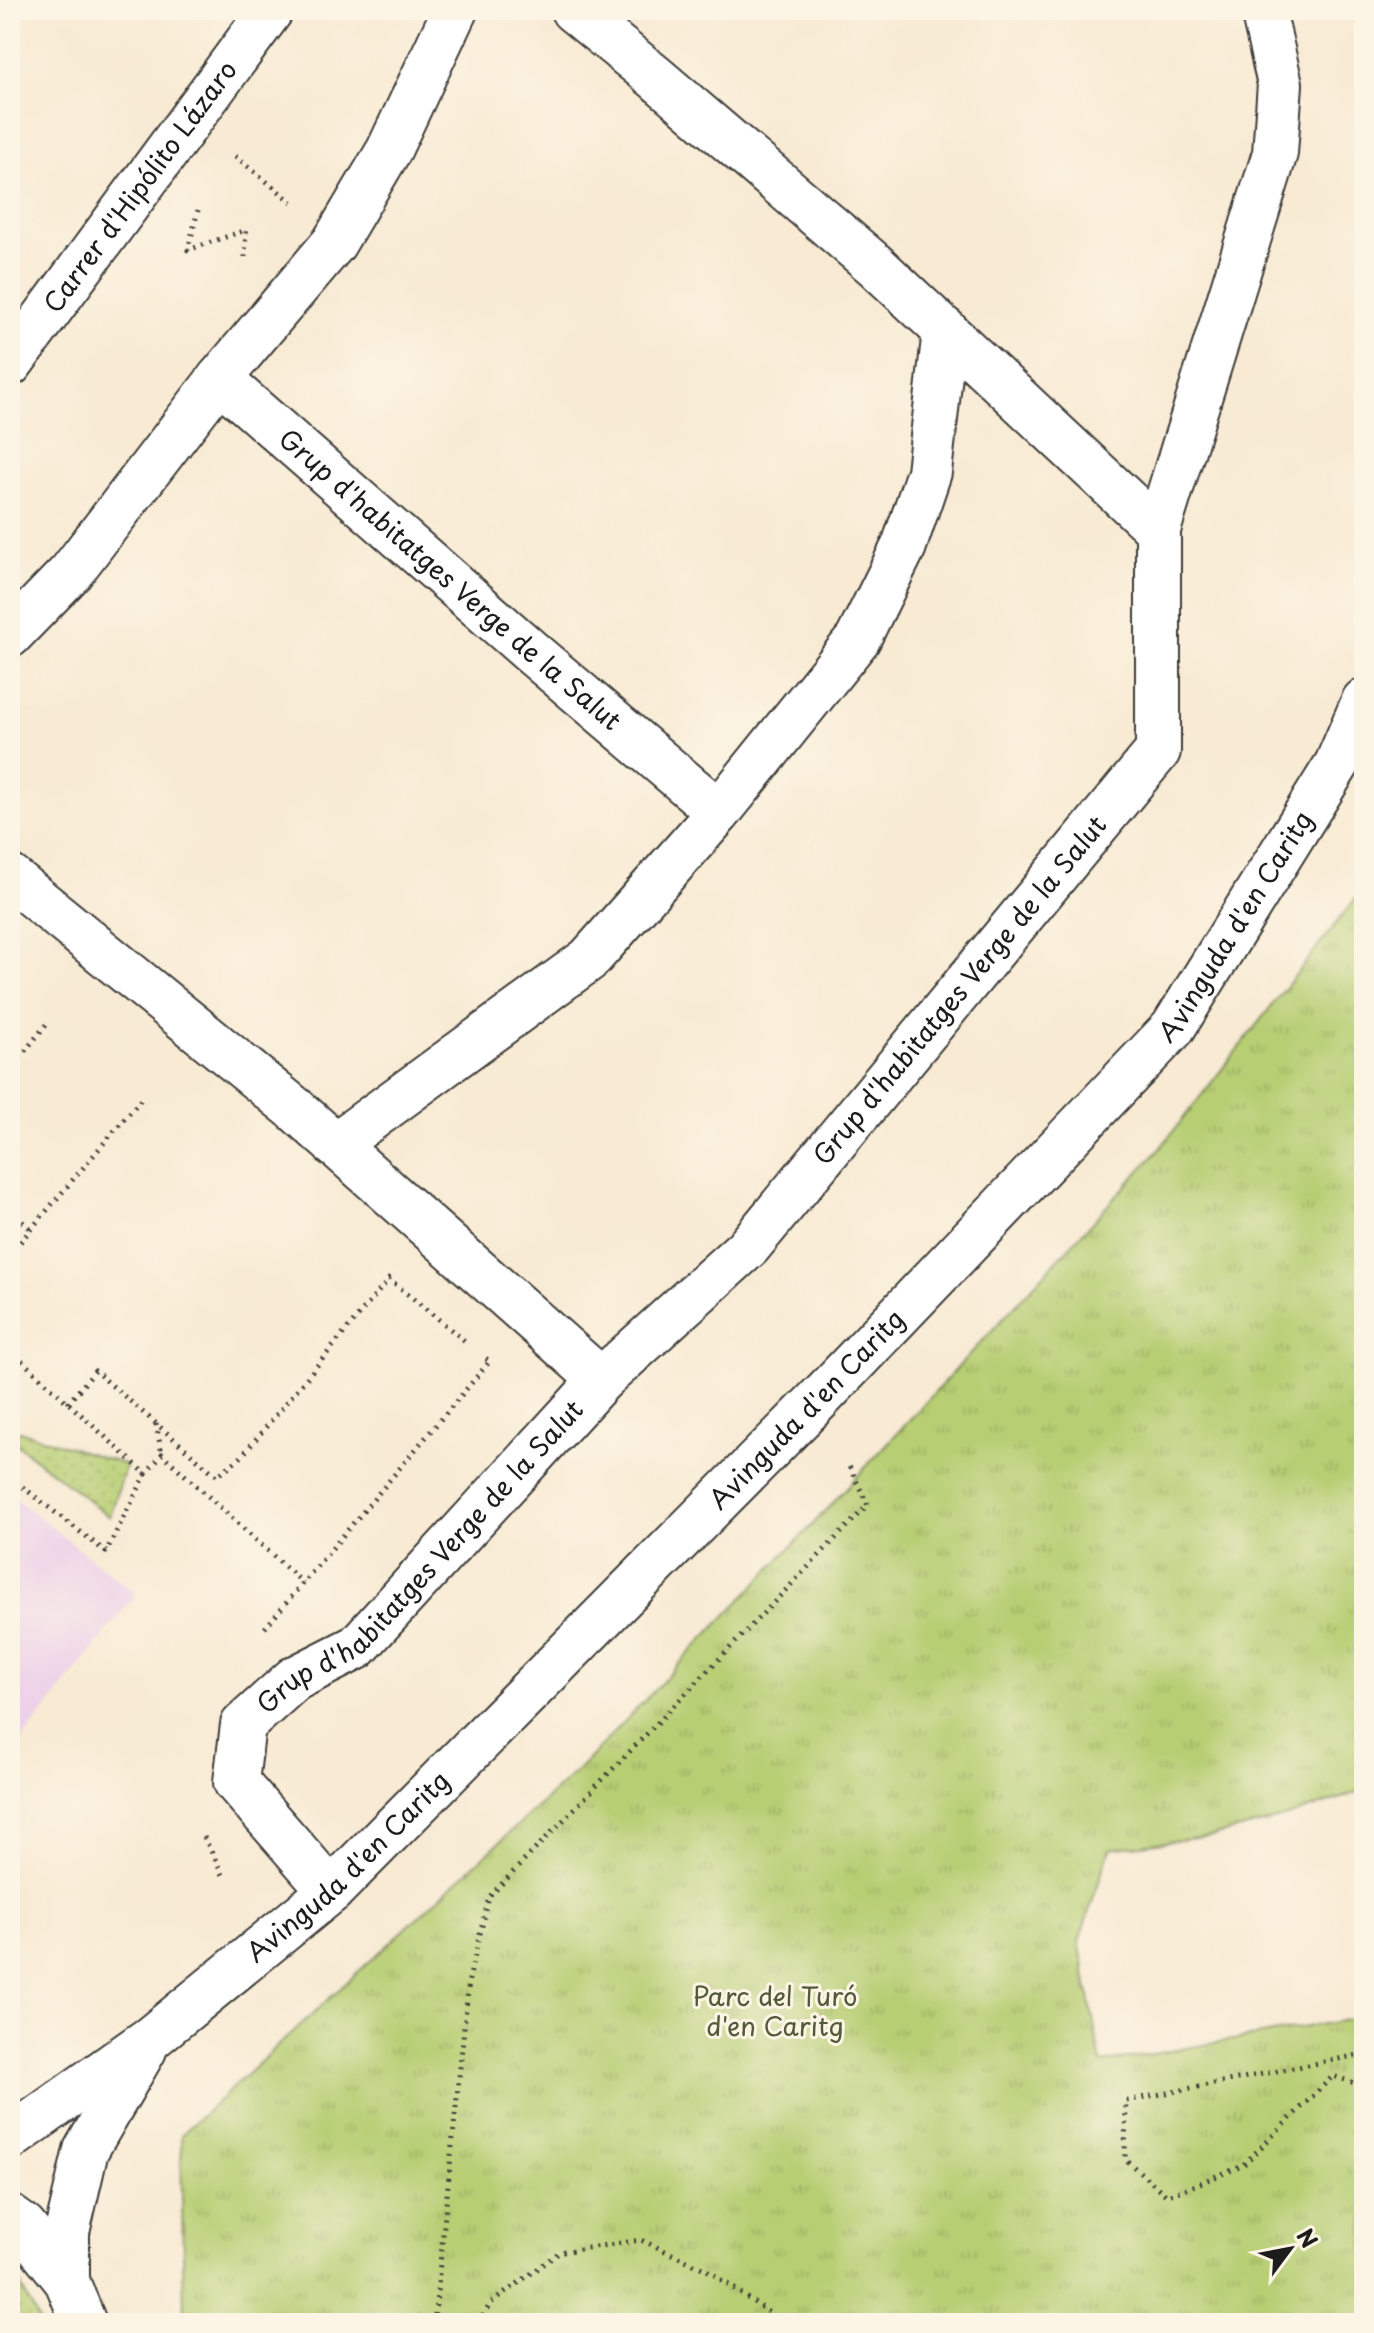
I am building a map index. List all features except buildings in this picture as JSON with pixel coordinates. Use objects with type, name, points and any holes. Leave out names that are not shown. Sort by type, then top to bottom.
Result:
[{"type":"street","name":"Carrer d'Hipólito Lázaro","points":[[10,364],[271,10]]},
{"type":"street","points":[[10,635],[71,572],[219,379],[334,243],[389,150],[455,10]]},
{"type":"street","points":[[573,10],[863,255],[1158,530]]},
{"type":"street","name":"Grup d'habitatges Verge de la Salut","points":[[331,1891],[236,1782],[243,1725],[294,1679],[357,1647],[601,1380],[749,1246],[1158,751],[1158,530],[1275,153],[1280,84],[1263,10]]},
{"type":"street","points":[[335,1145],[589,959],[719,812],[858,639],[904,546],[929,472],[945,330]]},
{"type":"street","name":"Grup d'habitatges Verge de la Salut","points":[[219,379],[519,642],[719,812]]},
{"type":"street","name":"Avinguda d'en Caritg","points":[[10,2138],[151,2038],[331,1891],[817,1401],[1173,1028],[1337,764],[1364,701]]},
{"type":"street","name":"Grup d'habitatges Verge de la Salut","points":[[10,877],[295,1109],[601,1380]]},
{"type":"street","name":"Avinguda d'en Caritg","points":[[67,2281],[67,2232],[86,2150],[151,2038]]},
{"type":"street","points":[[10,2217],[24,2227],[67,2281],[84,2323]]},
{"type":"path","points":[[228,151],[293,203]]},
{"type":"path","points":[[198,209],[188,250],[246,230],[246,239]]},
{"type":"path","points":[[10,1070],[49,1021]]},
{"type":"path","points":[[10,1254],[143,1097]]},
{"type":"path","points":[[10,1211],[31,1229]]},
{"type":"path","points":[[68,1403],[95,1371],[217,1476],[241,1457],[389,1279],[467,1343]]},
{"type":"path","points":[[10,1350],[146,1474]]},
{"type":"path","points":[[255,1639],[490,1361],[478,1352]]},
{"type":"path","points":[[156,1423],[162,1454],[303,1583]]},
{"type":"path","points":[[10,1477],[106,1552],[146,1474],[162,1454]]},
{"type":"path","points":[[434,2323],[469,1979],[489,1897],[868,1505],[849,1466]]},
{"type":"path","points":[[201,1826],[223,1875]]},
{"type":"path","points":[[1364,2054],[1126,2101],[1125,2159],[1167,2196],[1242,2166],[1333,2076],[1364,2086]]},
{"type":"path","points":[[479,2323],[490,2304],[560,2252],[641,2240],[707,2270],[784,2323]]},
{"type":"shaded area","points":[[10,1494],[136,1594],[10,1755]]},
{"type":"green space","name":"Parc del Turó d'en Caritg","points":[[1364,888],[1364,1790],[1284,1818],[1212,1836],[1110,1849],[1079,1941],[1101,2063],[1364,2017],[1364,2323],[184,2323],[181,2135],[580,1768],[815,1522],[1157,1152]]},
{"type":"green space","points":[[10,1428],[126,1465],[110,1517],[10,1439]]},
{"type":"green space","points":[[10,2273],[20,2284],[40,2323],[10,2323]]}]
